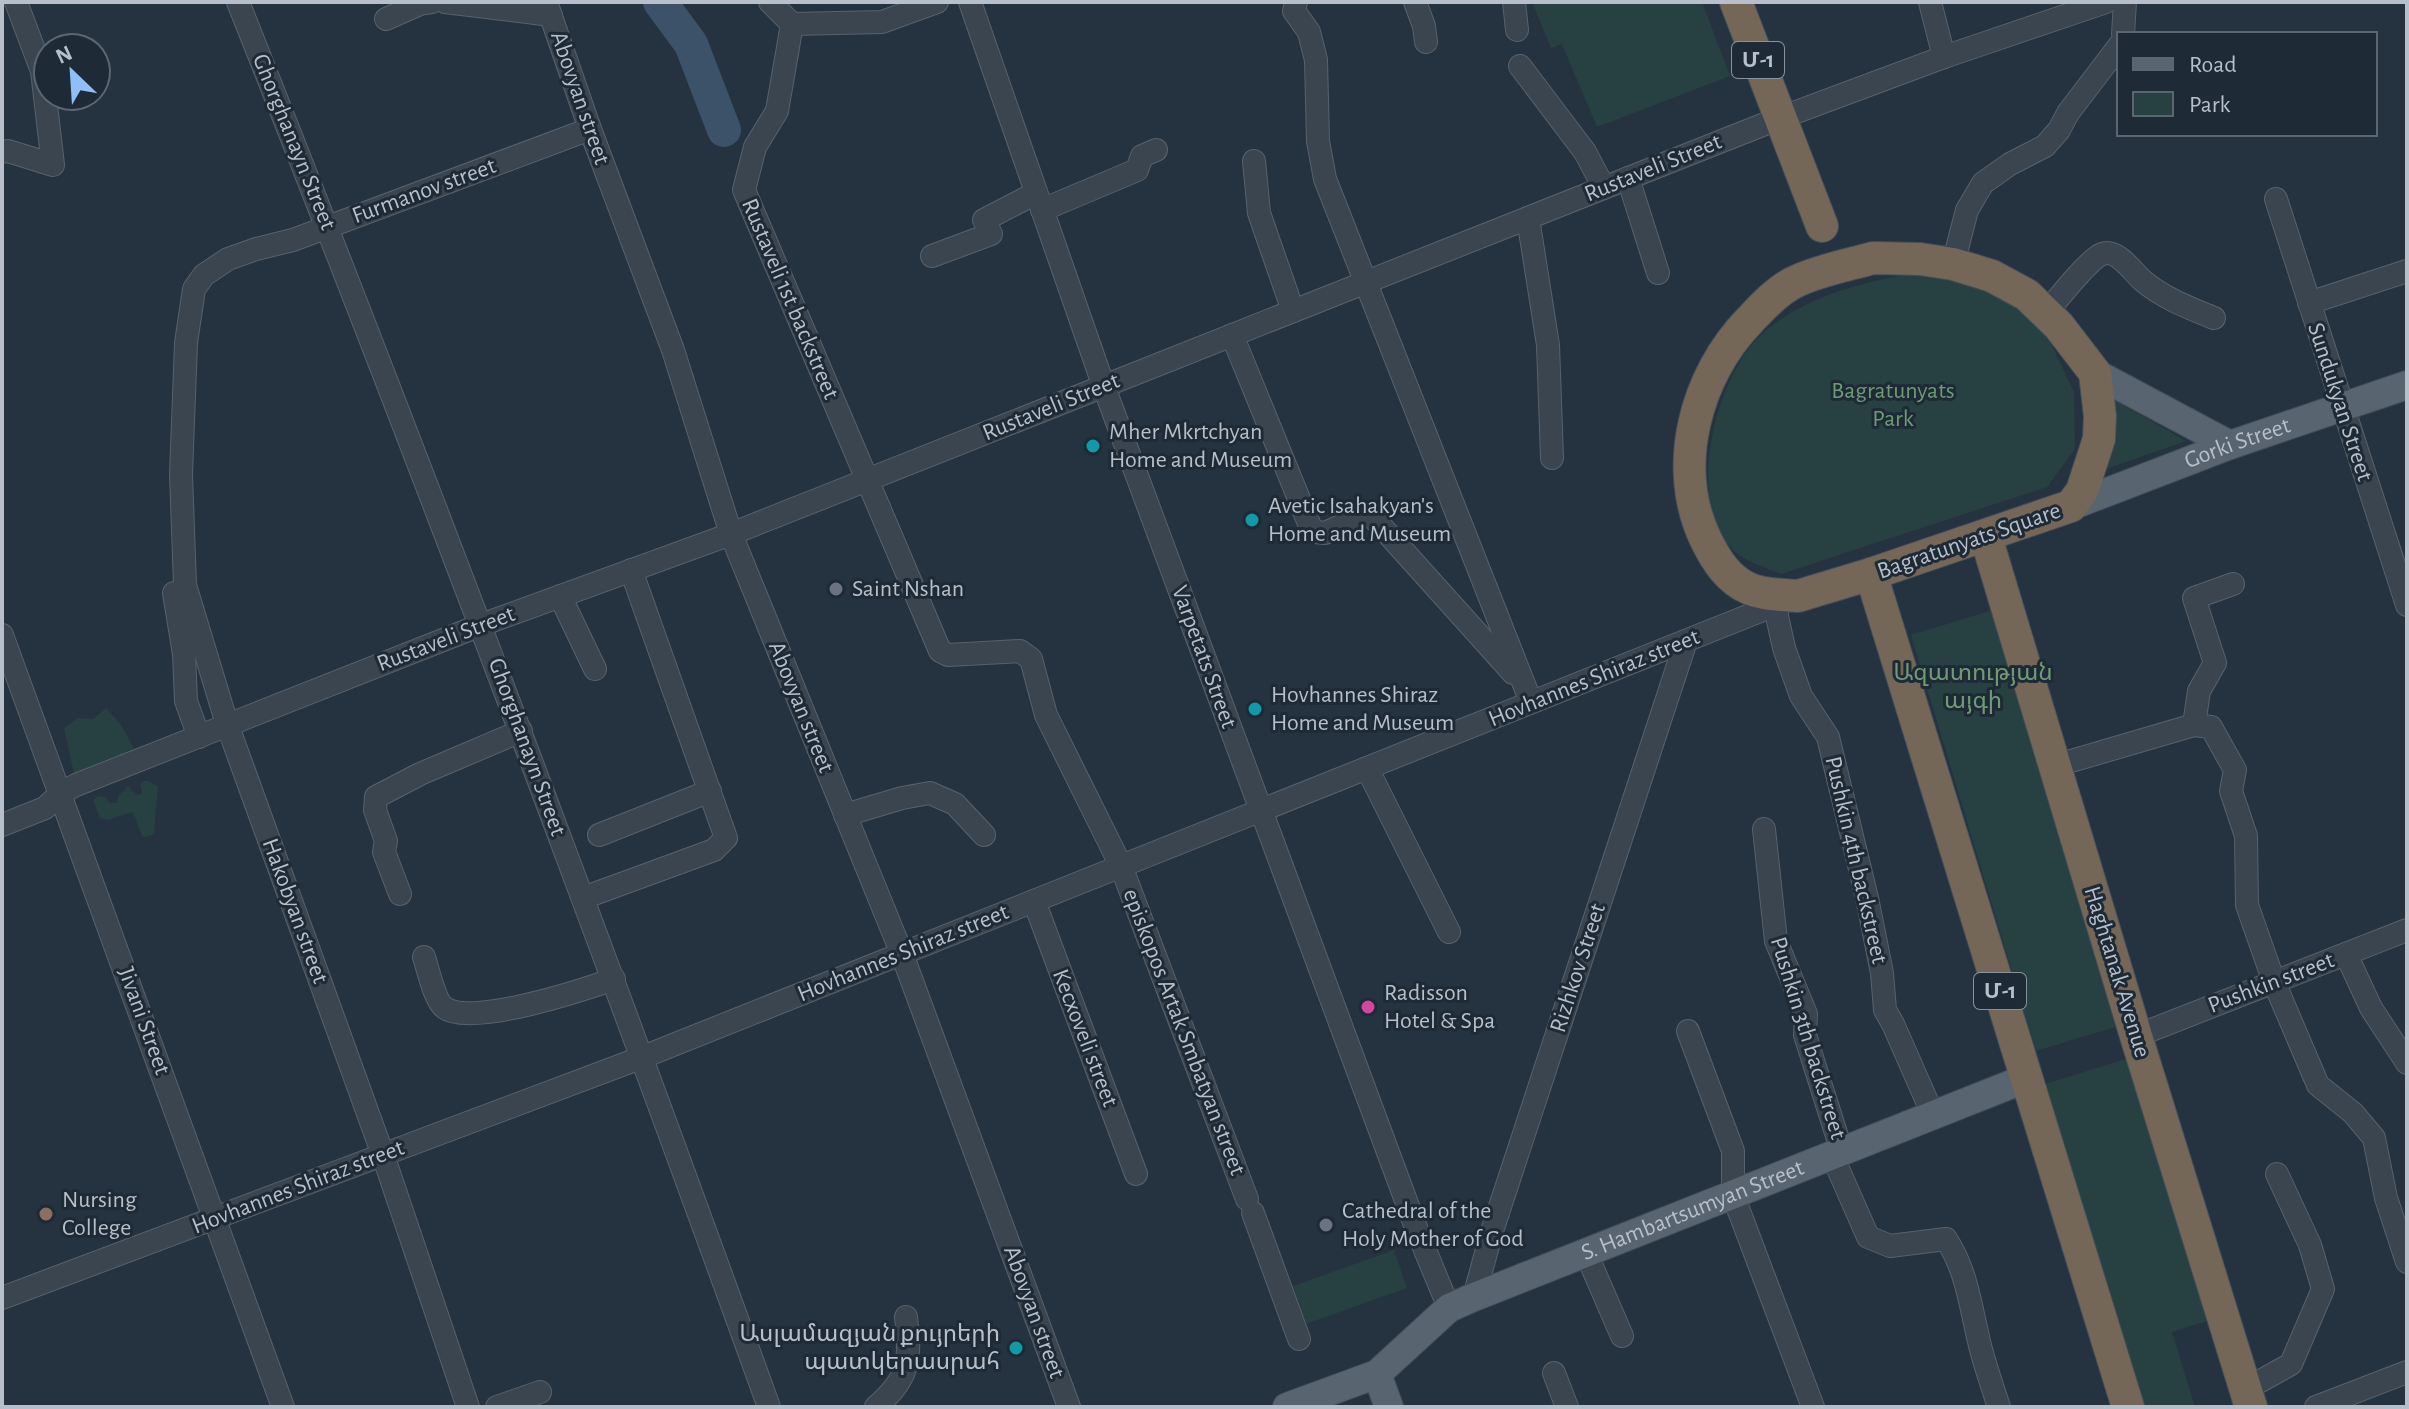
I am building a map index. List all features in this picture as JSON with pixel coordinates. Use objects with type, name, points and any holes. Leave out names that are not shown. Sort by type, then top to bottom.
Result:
[{"type":"highway","name":"Մ-1","points":[[1736,2],[1822,226]]},
{"type":"highway","points":[[1795,281],[1822,226],[1873,258]]},
{"type":"highway","name":"Bagratunyats Square","points":[[1873,258],[1920,259],[1953,264],[1992,276],[2027,295],[2046,313],[2095,373],[2099,439],[2085,483],[2071,506],[1986,537],[1786,601],[1735,581],[1712,554],[1696,515],[1690,485],[1689,456],[1693,421],[1704,390],[1738,332],[1795,281],[1873,258]]},
{"type":"highway","name":"Haghtanak Avenue","points":[[1986,537],[2248,1398]]},
{"type":"highway","name":"Մ-1","points":[[1871,574],[2128,1407]]},
{"type":"main road","points":[[2095,373],[2230,445]]},
{"type":"main road","name":"Gorki Street","points":[[2071,506],[2230,445],[2407,385]]},
{"type":"main road","name":"S. Hambartsumyan Street","points":[[1377,1374],[1461,1303],[2027,1078]]},
{"type":"main road","points":[[1287,1407],[1377,1374],[1389,1407]]},
{"type":"street","points":[[2,152],[8,151],[53,165],[42,71],[16,2]]},
{"type":"street","name":"Ghorghanayn Street","points":[[238,2],[481,625],[643,1057],[769,1407]]},
{"type":"street","points":[[386,19],[432,2]]},
{"type":"street","points":[[445,2],[549,8]]},
{"type":"street","points":[[770,2],[792,24],[882,22],[937,2]]},
{"type":"street","name":"Varpetats Street","points":[[970,2],[1104,387],[1418,1233],[1461,1303]]},
{"type":"street","points":[[1296,2],[1294,11],[1309,32],[1316,60],[1318,141],[1325,179],[1527,693]]},
{"type":"street","points":[[1415,2],[1426,42]]},
{"type":"street","points":[[1514,2],[1517,30]]},
{"type":"street","points":[[1930,2],[1944,57]]},
{"type":"street","points":[[2114,3],[2122,32]]},
{"type":"street","name":"Rustaveli Street","points":[[2,825],[45,808],[61,793],[227,724],[481,625],[731,534],[1780,118],[1944,57],[2114,3]]},
{"type":"street","name":"Abovyan street","points":[[549,8],[590,129],[673,350],[731,534],[902,954],[1069,1407]]},
{"type":"street","name":"Rustaveli 1st backstreet","points":[[792,24],[777,111],[755,147],[744,190],[940,651],[948,655],[1020,651],[1031,659],[1046,715],[1121,866]]},
{"type":"street","points":[[1953,264],[1967,210],[1983,183],[2010,164],[2045,146],[2117,49]]},
{"type":"street","points":[[1520,66],[1585,152],[1604,188]]},
{"type":"street","name":"Furmanov street","points":[[184,404],[190,308],[194,289],[204,275],[228,259],[327,227],[590,129]]},
{"type":"street","points":[[932,256],[991,234],[984,220],[1137,170],[1142,156],[1156,150]]},
{"type":"street","points":[[1254,161],[1259,213],[1293,311]]},
{"type":"street","points":[[1628,178],[1658,273]]},
{"type":"street","name":"Sundukyan Street","points":[[2276,199],[2407,605]]},
{"type":"street","points":[[1528,218],[1548,345],[1552,458]]},
{"type":"street","points":[[2046,313],[2101,254],[2108,253],[2116,256],[2154,290],[2214,318]]},
{"type":"street","points":[[2309,303],[2407,271]]},
{"type":"street","points":[[1232,335],[1310,526],[1315,532],[1325,533],[1371,515],[1527,693]]},
{"type":"street","name":"Hakobyan street","points":[[184,404],[181,474],[185,585],[227,724],[383,1155],[468,1407]]},
{"type":"street","points":[[583,898],[714,850],[726,838],[631,570]]},
{"type":"street","points":[[2194,725],[2199,691],[2215,663],[2194,598],[2233,584]]},
{"type":"street","points":[[174,593],[184,654],[186,701],[199,737]]},
{"type":"street","points":[[560,596],[595,669]]},
{"type":"street","name":"Hovhannes Shiraz street","points":[[2,1298],[643,1057],[1367,768],[1527,693],[1686,641],[1786,601]]},
{"type":"street","name":"Pushkin 4th backstreet","points":[[1786,601],[1784,648],[1801,696],[1828,737],[1867,898],[1882,973],[1885,1010],[1933,1115]]},
{"type":"street","name":"Jivani Street","points":[[2,635],[283,1407]]},
{"type":"street","name":"Rizhkov Street","points":[[1461,1303],[1496,1216],[1686,641]]},
{"type":"street","points":[[2054,766],[2194,725],[2211,727],[2235,770],[2231,791],[2246,836],[2247,905],[2274,982],[2318,1085],[2353,1113],[2374,1138],[2386,1198],[2407,1262]]},
{"type":"street","points":[[400,894],[384,852],[386,841],[375,810],[376,797],[420,774],[521,731]]},
{"type":"street","points":[[1367,768],[1449,932]]},
{"type":"street","points":[[599,835],[710,791]]},
{"type":"street","points":[[845,815],[930,793],[955,804],[984,835]]},
{"type":"street","name":"Pushkin 3th backstreet","points":[[1764,829],[1776,941],[1806,1014],[1805,1035],[1837,1154],[1868,1237],[1890,1246],[1946,1239],[1965,1278],[1981,1351],[1999,1407]]},
{"type":"street","name":"episkopos Artak Smbatyan street","points":[[1121,866],[1299,1339]]},
{"type":"street","name":"Kecxoveli street","points":[[1034,901],[1136,1174]]},
{"type":"street","name":"Pushkin street","points":[[2136,1036],[2407,930]]},
{"type":"street","points":[[2346,954],[2371,1008],[2407,1063]]},
{"type":"street","points":[[424,957],[440,1004],[455,1013],[478,1014],[515,1007],[614,979]]},
{"type":"street","points":[[1688,1031],[1733,1151],[1733,1195],[1813,1407]]},
{"type":"street","points":[[2248,1398],[2291,1364],[2323,1289],[2310,1245],[2277,1174]]},
{"type":"street","points":[[1586,1253],[1622,1336]]},
{"type":"street","points":[[876,1407],[901,1378],[910,1355],[906,1317]]},
{"type":"street","points":[[2316,1407],[2407,1372]]},
{"type":"street","points":[[1554,1373],[1567,1407]]},
{"type":"street","points":[[497,1407],[540,1392]]},
{"type":"green space","points":[[1532,2],[1702,2],[1730,76],[1597,127],[1562,44],[1551,48]]},
{"type":"green space","name":"Bagratunyats Park","points":[[1908,274],[1949,278],[1989,289],[2020,308],[2047,335],[2074,392],[2075,449],[2047,487],[1781,574],[1755,564],[1732,549],[1718,527],[1710,500],[1708,470],[1712,438],[1731,378],[1762,334],[1795,311],[1830,294]]},
{"type":"green space","points":[[2113,399],[2186,441],[2103,470]]},
{"type":"green space","name":"Ազատության այգի","points":[[1996,609],[2122,1025],[2036,1051],[1911,635]]},
{"type":"green space","points":[[106,708],[121,725],[135,750],[74,774],[64,728],[78,718],[93,719]]},
{"type":"green space","points":[[144,781],[158,787],[154,834],[142,836],[133,812],[108,820],[100,818],[93,800],[99,796],[116,803],[128,786],[137,795],[142,793],[140,784]]},
{"type":"green space","points":[[2129,1058],[2210,1320],[2172,1332],[2195,1407],[2145,1407],[2045,1084]]},
{"type":"green space","points":[[1394,1250],[1407,1288],[1306,1324],[1293,1286]]},
{"type":"waterway","points":[[660,2],[691,44],[724,130]]},
{"type":"place","name":"Mher Mkrtchyan Home and Museum","points":[[1093,446]]},
{"type":"place","name":"Avetic Isahakyan's Home and Museum","points":[[1252,520]]},
{"type":"place","name":"Saint Nshan","points":[[836,589]]},
{"type":"place","name":"Hovhannes Shiraz Home and Museum","points":[[1255,709]]},
{"type":"place","name":"Radisson Hotel & Spa","points":[[1368,1007]]},
{"type":"place","name":"Nursing College","points":[[46,1214]]},
{"type":"place","name":"Cathedral of the Holy Mother of God","points":[[1326,1225]]},
{"type":"place","name":"Ասլամազյան քույրերի պատկերասրահ","points":[[1016,1348]]}]
